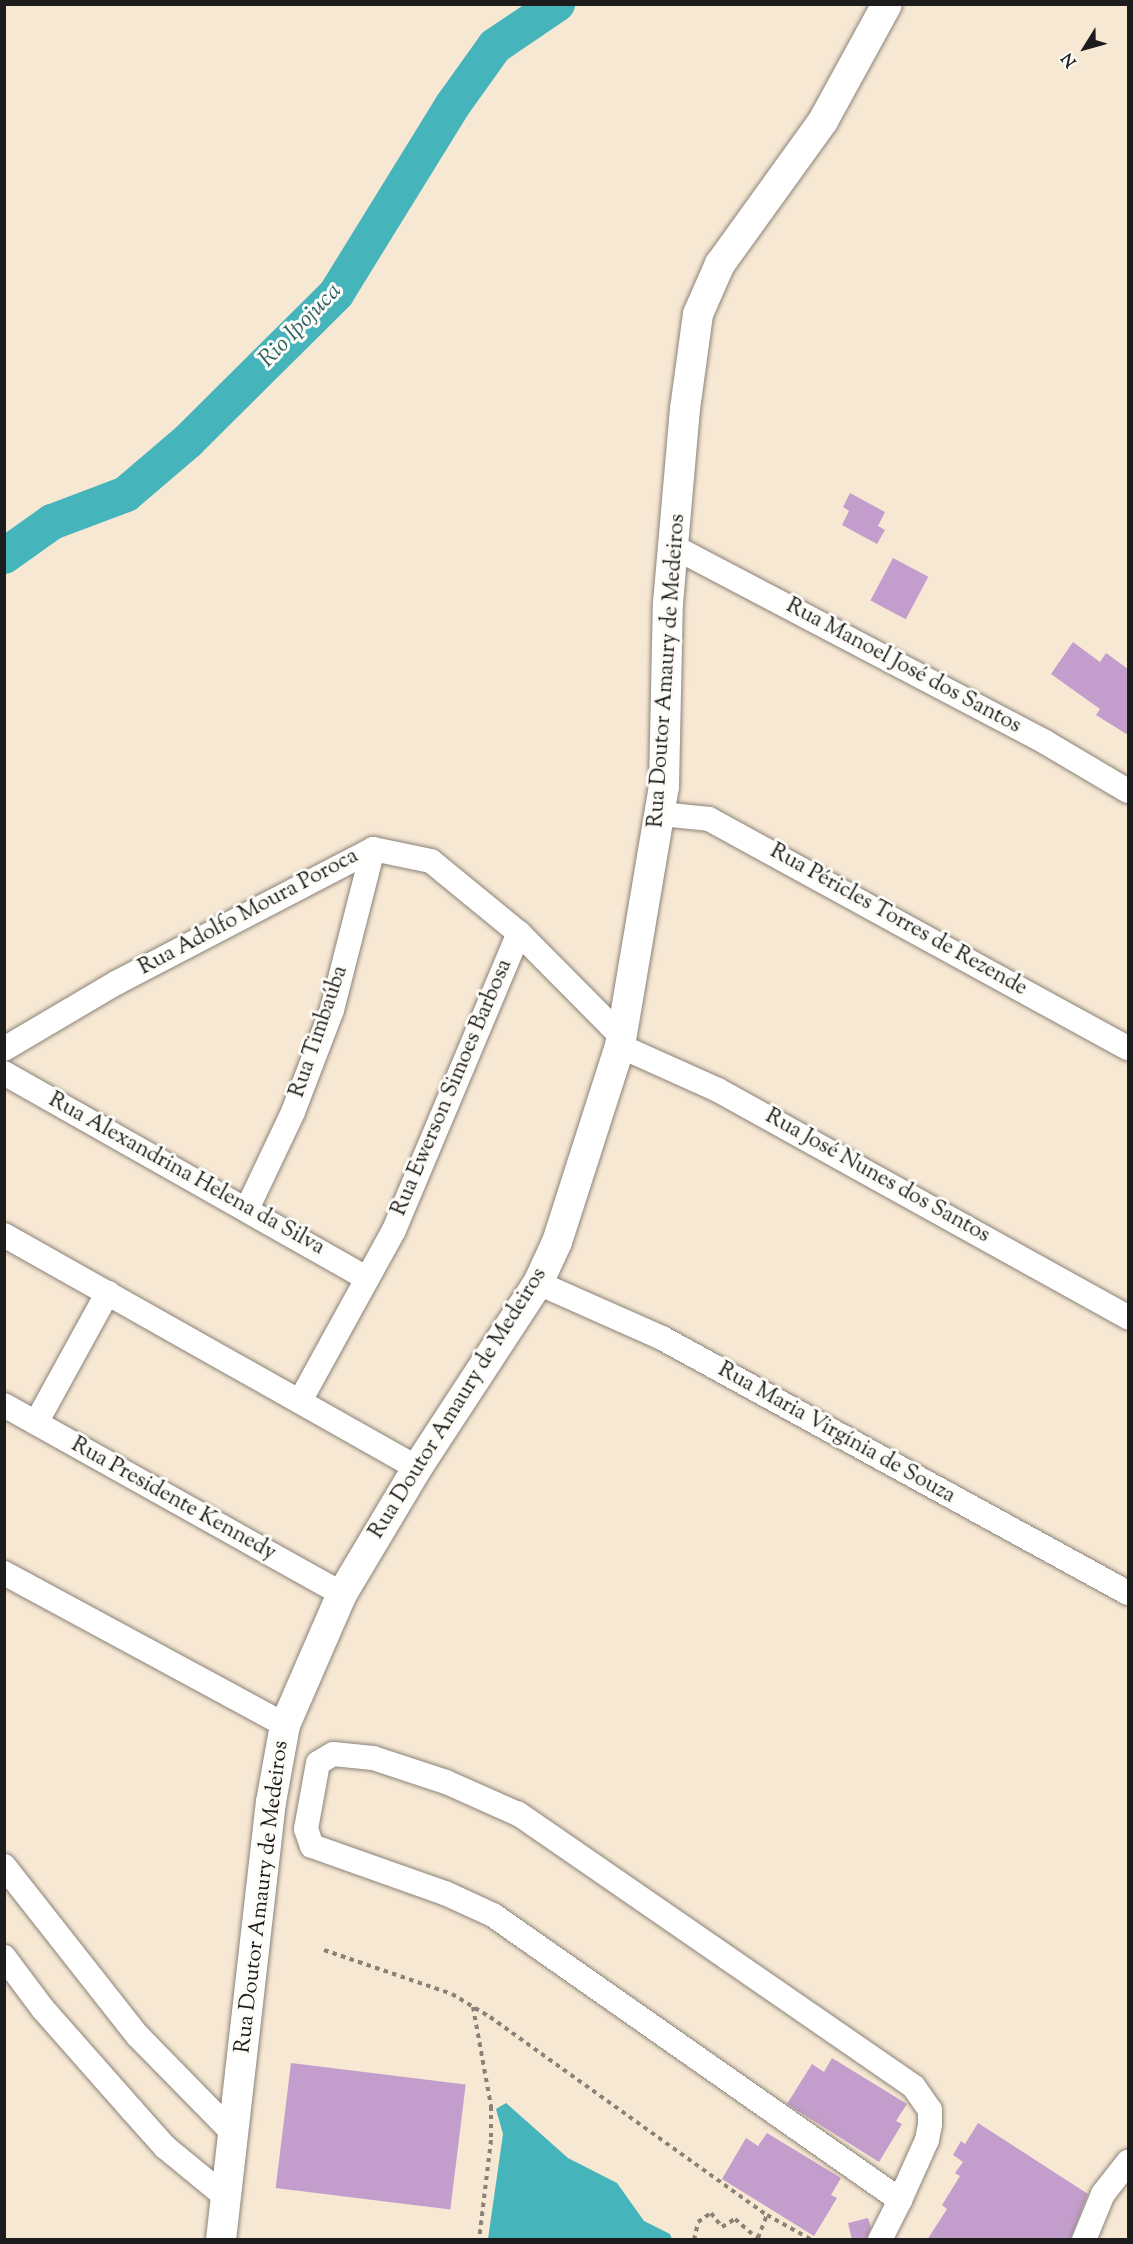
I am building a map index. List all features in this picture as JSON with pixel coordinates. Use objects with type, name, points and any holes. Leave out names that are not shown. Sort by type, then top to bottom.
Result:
[{"type":"street","name":"Rua Doutor Amaury de Medeiros","points":[[221,2240],[271,1802],[285,1725],[342,1594],[417,1468],[538,1283],[557,1242],[621,1042],[661,814],[668,603],[691,362],[698,314],[707,287],[744,228],[823,122],[887,4]]},
{"type":"street","name":"Rua Manoel José dos Santos","points":[[674,547],[1045,742],[1128,790]]},
{"type":"street","name":"Rua Péricles Torres de Rezende","points":[[661,814],[709,819],[1128,1048]]},
{"type":"street","name":"Rua Adolfo Moura Poroca","points":[[4,1049],[116,983],[373,849],[431,861],[519,933],[621,1042]]},
{"type":"street","name":"Rua Timbaúba","points":[[247,1209],[293,1112],[332,1010],[373,849]]},
{"type":"street","name":"Rua Ewerson Simoes Barbosa","points":[[300,1401],[394,1230],[442,1124],[489,999],[519,933]]},
{"type":"street","name":"Rua José Nunes dos Santos","points":[[621,1042],[718,1090],[1128,1317]]},
{"type":"street","name":"Rua Alexandrina Helena da Silva","points":[[4,1073],[367,1278]]},
{"type":"street","points":[[4,1235],[417,1468]]},
{"type":"street","name":"Rua Maria Virgínia de Souza","points":[[538,1283],[662,1338],[1128,1593]]},
{"type":"street","points":[[36,1423],[108,1292]]},
{"type":"street","name":"Rua Presidente Kennedy","points":[[4,1405],[342,1594]]},
{"type":"street","points":[[4,1573],[285,1725]]},
{"type":"street","name":"Rua Doutor Amaury de Medeiros","points":[[333,1754],[384,1762],[446,1782],[518,1814],[907,2081],[930,2110],[930,2124],[900,2200],[493,1915],[445,1893],[312,1846],[306,1829],[318,1763],[333,1754]]},
{"type":"street","points":[[4,1866],[138,2036],[234,2134]]},
{"type":"street","points":[[4,1957],[43,2010],[145,2125],[227,2198]]},
{"type":"street","points":[[1084,2240],[1103,2194],[1128,2162]]},
{"type":"street","points":[[880,2240],[900,2200]]},
{"type":"path","points":[[324,1950],[452,1994],[767,2215],[812,2240]]},
{"type":"path","points":[[473,2007],[491,2106],[491,2140],[479,2240]]},
{"type":"path","points":[[694,2240],[698,2222],[711,2213],[722,2227],[735,2219],[759,2239],[767,2215]]},
{"type":"water","points":[[506,2103],[568,2158],[617,2183],[644,2221],[670,2234],[672,2239],[488,2239],[503,2134],[496,2109]]},
{"type":"building","points":[[850,493],[885,512],[878,526],[885,530],[877,544],[842,525],[849,511],[843,507]]},
{"type":"building","points":[[893,558],[928,577],[906,619],[870,600]]},
{"type":"building","points":[[1073,642],[1100,662],[1106,653],[1128,669],[1128,735],[1096,715],[1100,709],[1051,674]]},
{"type":"building","points":[[832,2058],[907,2104],[896,2121],[902,2124],[879,2162],[787,2104],[812,2064],[824,2072]]},
{"type":"building","points":[[291,2063],[466,2084],[450,2210],[276,2188]]},
{"type":"building","points":[[978,2123],[1088,2194],[1070,2240],[927,2240],[947,2209],[942,2205],[960,2176],[955,2173],[963,2162],[953,2155],[961,2141],[965,2144]]},
{"type":"building","points":[[767,2133],[841,2178],[831,2195],[837,2198],[814,2236],[722,2179],[746,2138],[758,2146]]},
{"type":"building","points":[[868,2218],[871,2227],[866,2240],[852,2240],[848,2223]]},
{"type":"waterway","name":"Rio Ipojuca","points":[[4,556],[52,522],[126,494],[188,441],[336,294],[452,106],[495,46],[557,4]]}]
